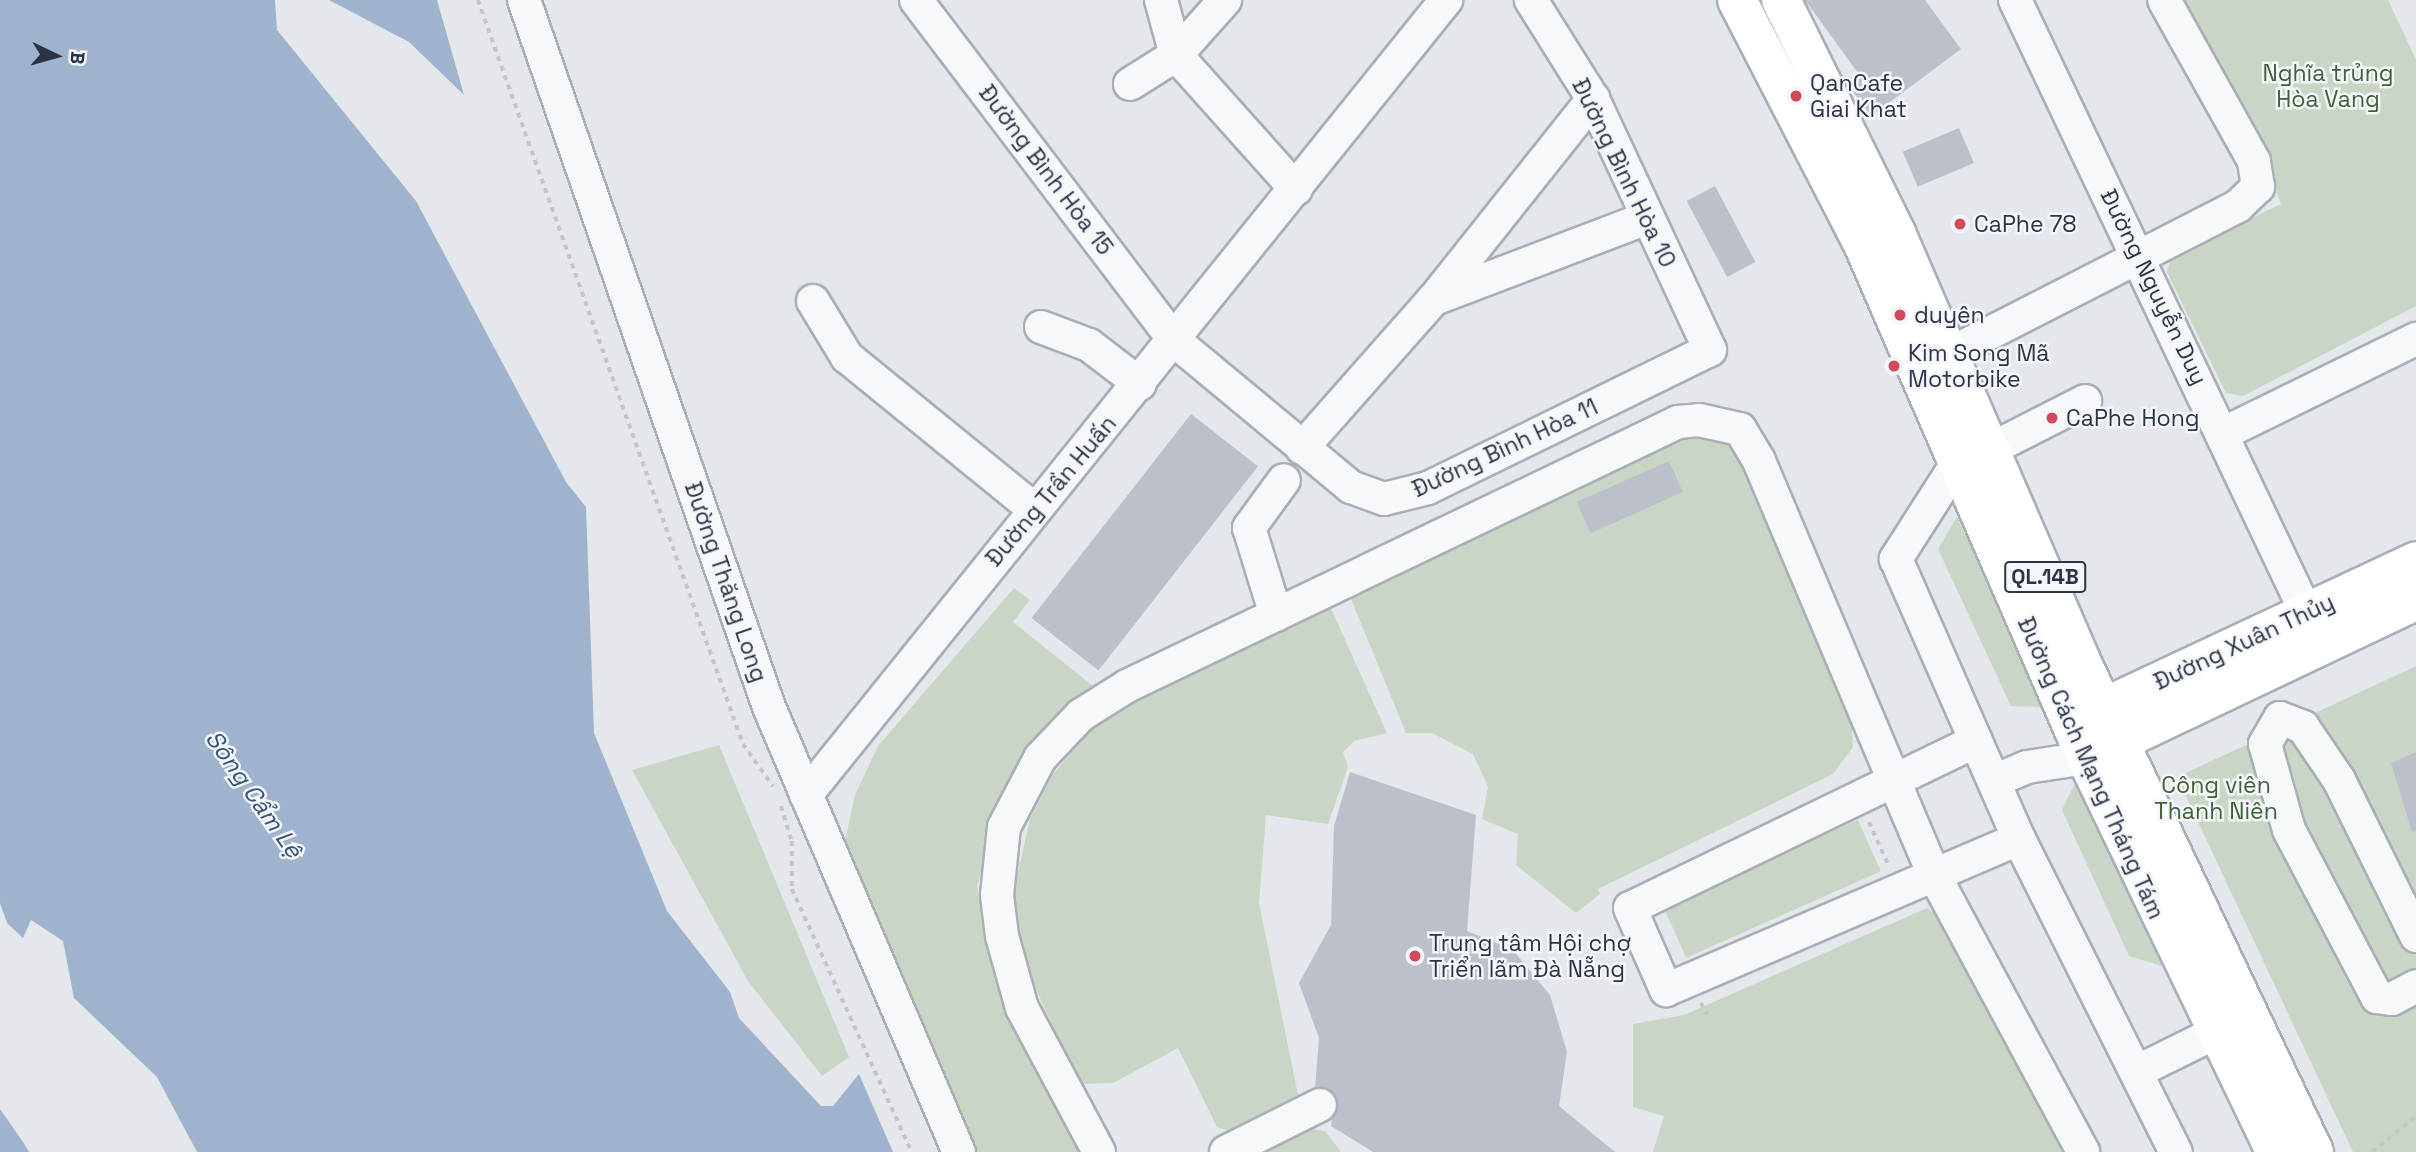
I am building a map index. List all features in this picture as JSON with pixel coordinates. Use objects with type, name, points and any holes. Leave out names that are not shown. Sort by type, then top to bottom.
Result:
[{"type":"main road","name":"Đường Cách Mạng Tháng Tám","points":[[1737,0],[1973,458],[2102,750],[2171,943],[2219,1031],[2276,1152]]},
{"type":"main road","name":"Đường Cách Mạng Tháng Tám","points":[[1781,0],[1891,222],[1947,355],[1973,458]]},
{"type":"main road","name":"Đường Xuân Thủy","points":[[2087,715],[2416,561]]},
{"type":"main road","name":"Đường Xuân Thủy","points":[[2102,750],[2416,601]]},
{"type":"main road","name":"Đường Cách Mạng Tháng Tám","points":[[2102,750],[2314,1152]]},
{"type":"street","name":"Đường Thăng Long","points":[[524,0],[769,707],[792,798],[959,1152]]},
{"type":"street","name":"Đường Bình Hòa 15","points":[[916,0],[1175,341]]},
{"type":"street","points":[[1161,0],[1176,55],[1296,189]]},
{"type":"street","points":[[1130,84],[1176,55],[1225,0]]},
{"type":"street","name":"Đường Bình Hòa 10","points":[[1531,0],[1593,99],[1645,219],[1710,350]]},
{"type":"street","name":"Đường Nguyễn Duy","points":[[2015,0],[2139,254],[2307,614]]},
{"type":"street","points":[[1947,355],[2139,254],[2238,206],[2258,187],[2254,161],[2164,0]]},
{"type":"street","name":"Đường Trần Huấn","points":[[792,798],[1140,384],[1445,1]]},
{"type":"street","points":[[1303,448],[1434,299],[1593,99]]},
{"type":"street","points":[[1434,299],[1645,219]]},
{"type":"street","points":[[813,301],[847,357],[1034,509]]},
{"type":"street","points":[[1041,327],[1089,345],[1140,384]]},
{"type":"street","points":[[2224,433],[2416,340]]},
{"type":"street","name":"Đường Bình Hòa 11","points":[[1175,341],[1351,487],[1384,499],[1428,488],[1710,350]]},
{"type":"street","points":[[2085,401],[1973,458],[1896,559],[2019,839],[2138,1071],[2176,1152]]},
{"type":"street","points":[[1099,1152],[1022,1008],[1008,964],[997,895],[1004,827],[1040,758],[1081,715],[1127,685],[1678,422],[1729,424],[1749,442],[1768,480],[1933,873],[2083,1152]]},
{"type":"street","points":[[1276,615],[1249,527],[1284,480]]},
{"type":"street","points":[[2263,673],[2280,719]]},
{"type":"street","points":[[2027,767],[2087,715]]},
{"type":"street","points":[[2280,719],[2303,727],[2339,780],[2416,936]]},
{"type":"street","points":[[2280,719],[2265,744],[2301,853],[2377,996],[2392,999],[2416,986]]},
{"type":"street","points":[[1976,741],[1630,908],[1666,990],[1900,890],[1933,873],[2019,839]]},
{"type":"street","points":[[1994,780],[2027,767],[2102,750]]},
{"type":"street","points":[[2138,1071],[2219,1031]]},
{"type":"street","points":[[1226,1152],[1320,1105]]},
{"type":"path","points":[[478,0],[743,744],[775,788]]},
{"type":"path","points":[[792,798],[792,889],[912,1152]]},
{"type":"path","points":[[1858,798],[1900,890]]},
{"type":"path","points":[[2372,1152],[2416,1116]]},
{"type":"green space","name":"Nghĩa trủng Hòa Vang","points":[[2178,0],[2388,0],[2416,60],[2416,306],[2243,396],[2226,393],[2167,272],[2172,256],[2281,204],[2263,156]]},
{"type":"green space","points":[[1694,432],[1720,435],[1740,461],[1851,711],[1853,747],[1833,774],[1598,889],[1600,894],[1576,913],[1516,865],[1518,834],[1482,819],[1488,787],[1473,754],[1432,733],[1406,733],[1349,594]]},
{"type":"green space","points":[[1957,517],[2046,707],[2011,706],[1938,549]]},
{"type":"green space","points":[[1014,588],[1030,600],[1013,622],[1093,686],[997,818],[977,886],[989,944],[1084,1152],[975,1152],[843,851],[855,795],[878,746]]},
{"type":"green space","points":[[1329,604],[1387,733],[1354,741],[1343,752],[1348,767],[1328,824],[1266,815],[1259,903],[1298,1095],[1232,1132],[1217,1127],[1178,1048],[1113,1083],[1080,1084],[1019,953],[1010,908],[1030,819],[1053,774],[1108,710]]},
{"type":"green space","name":"Công viên Thanh Niên","points":[[2416,666],[2416,1152],[2353,1152],[2177,777]]},
{"type":"green space","points":[[719,745],[849,1057],[822,1076],[748,981],[632,770]]},
{"type":"green space","points":[[2077,779],[2169,968],[2129,956],[2062,810]]},
{"type":"green space","points":[[1858,820],[1881,871],[1686,958],[1663,907]]},
{"type":"green space","points":[[1927,908],[1948,924],[2063,1152],[1653,1152],[1664,1116],[1633,1107],[1633,1024],[1684,1015]]},
{"type":"green space","points":[[1305,1128],[1325,1131],[1341,1152],[1256,1152]]},
{"type":"water","name":"Sông Cẩm Lệ","points":[[0,0],[275,0],[277,30],[416,201],[566,482],[586,507],[594,733],[667,911],[730,992],[739,1018],[821,1106],[833,1106],[859,1074],[893,1152],[197,1152],[157,1077],[74,998],[63,941],[31,920],[23,938],[7,923],[0,903]]},
{"type":"water","points":[[329,0],[437,0],[464,95],[409,42]]},
{"type":"water","points":[[0,1109],[23,1142],[29,1152],[0,1152]]},
{"type":"building","points":[[1805,0],[1925,0],[1961,49],[1871,116],[1846,82],[1858,73]]},
{"type":"building","points":[[1959,128],[1974,163],[1918,187],[1903,152]]},
{"type":"building","points":[[1715,186],[1755,262],[1727,277],[1687,201]]},
{"type":"building","points":[[1191,414],[1258,466],[1099,670],[1032,618]]},
{"type":"building","points":[[1669,461],[1683,492],[1591,533],[1577,502]]},
{"type":"building","points":[[2416,752],[2416,831],[2412,832],[2391,763]]},
{"type":"building","name":"Trung tâm Hội chợ Triển lãm Đà Nẵng","points":[[1350,772],[1476,815],[1467,931],[1512,949],[1550,995],[1567,1052],[1559,1106],[1615,1152],[1373,1152],[1331,1126],[1337,1097],[1315,1088],[1319,1038],[1299,983],[1331,925],[1334,826]]},
{"type":"place","name":"QanCafe Giai Khat","points":[[1796,96]]},
{"type":"place","name":"CaPhe 78","points":[[1960,224]]},
{"type":"place","name":"duyên","points":[[1900,315]]},
{"type":"place","name":"Kim Song Mã Motorbike","points":[[1894,366]]},
{"type":"place","name":"CaPhe Hong","points":[[2052,418]]},
{"type":"place","name":"Trung tâm Hội chợ Triển lãm Đà Nẵng","points":[[1415,956]]}]
